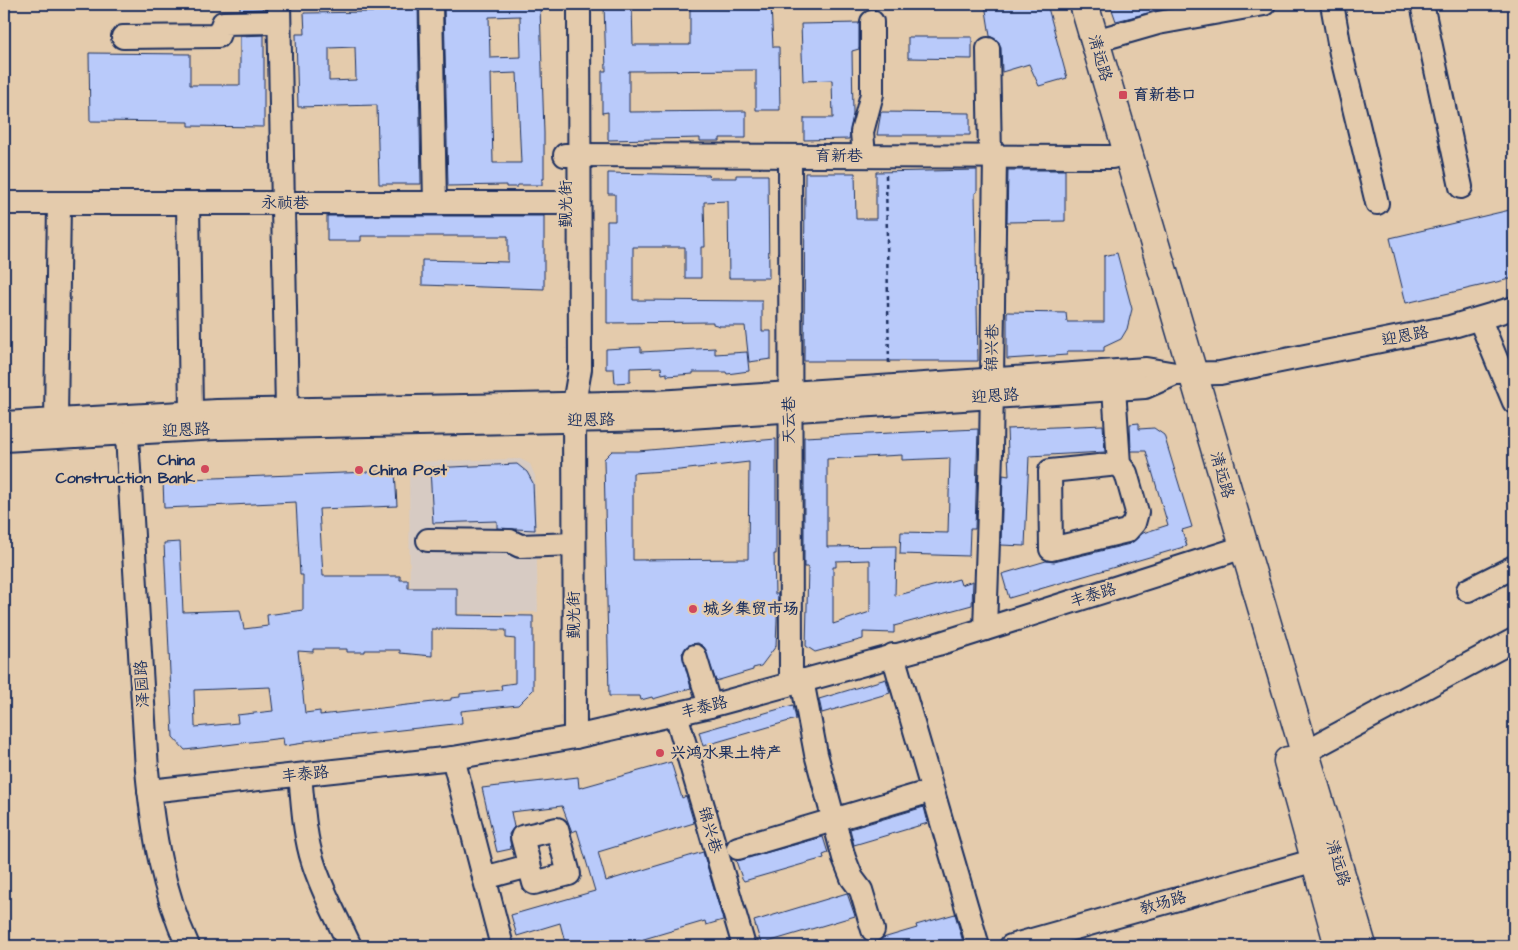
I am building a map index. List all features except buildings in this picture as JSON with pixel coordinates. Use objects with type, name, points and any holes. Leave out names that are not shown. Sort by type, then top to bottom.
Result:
[{"type":"main road","name":"清远路","points":[[1068,4],[1112,157],[1184,374]]},
{"type":"main road","name":"清远路","points":[[1084,4],[1184,374],[1236,550],[1340,946]]},
{"type":"main road","name":"清远路","points":[[1236,550],[1305,752],[1362,946]]},
{"type":"street","points":[[431,4],[435,203]]},
{"type":"street","name":"觐光街","points":[[565,4],[580,369],[574,412],[575,737]]},
{"type":"street","name":"觐光街","points":[[574,412],[566,369],[566,203],[572,155],[579,4]]},
{"type":"street","points":[[1095,41],[1158,24],[1264,4]]},
{"type":"street","points":[[1332,4],[1377,202]]},
{"type":"street","points":[[1422,4],[1461,187]]},
{"type":"street","points":[[123,37],[218,36],[223,23],[279,13],[281,203],[287,409]]},
{"type":"street","points":[[872,22],[872,94],[862,132],[875,156]]},
{"type":"street","name":"锦兴巷","points":[[985,629],[992,388],[993,157],[988,50]]},
{"type":"street","name":"育新巷","points":[[572,155],[1112,157]]},
{"type":"street","name":"天云巷","points":[[790,156],[789,401],[796,682],[844,858],[852,878],[861,890],[873,930]]},
{"type":"street","name":"永祯巷","points":[[4,203],[566,203]]},
{"type":"street","points":[[56,420],[59,203]]},
{"type":"street","points":[[188,203],[192,412]]},
{"type":"street","name":"迎恩路","points":[[789,401],[992,388],[1146,369],[1184,374],[1220,373],[1480,320],[1514,308]]},
{"type":"street","points":[[1480,320],[1514,402]]},
{"type":"street","name":"迎恩路","points":[[4,440],[127,425],[192,412],[287,409],[574,412],[659,419],[890,386],[992,388],[1144,387],[1184,374]]},
{"type":"street","points":[[1114,388],[1119,464],[1126,473],[1137,512],[1131,527],[1127,531],[1051,549],[1050,471],[1119,464]]},
{"type":"street","name":"迎恩路","points":[[4,423],[56,420],[218,428],[574,412]]},
{"type":"street","name":"泽园路","points":[[127,425],[149,791],[157,852],[182,944]]},
{"type":"street","points":[[428,540],[510,541],[520,546],[574,544]]},
{"type":"street","name":"丰泰路","points":[[149,791],[453,758],[575,737],[710,706],[985,629],[1236,550]]},
{"type":"street","points":[[1468,590],[1514,567]]},
{"type":"street","points":[[1305,752],[1514,640]]},
{"type":"street","points":[[893,655],[978,946]]},
{"type":"street","points":[[695,656],[710,706]]},
{"type":"street","name":"锦兴巷","points":[[676,714],[744,946]]},
{"type":"street","points":[[453,758],[502,946]]},
{"type":"street","points":[[300,775],[308,844],[313,862],[327,900],[350,946]]},
{"type":"street","points":[[738,848],[918,795]]},
{"type":"street","name":"教场路","points":[[1010,946],[1316,860]]},
{"type":"street","points":[[484,878],[529,866]]},
{"type":"path","points":[[875,156],[890,386]]},
{"type":"shaded area","points":[[520,459],[530,464],[535,476],[538,612],[410,613],[409,462]]},
{"type":"place","name":"育新巷口","points":[[1123,95]]},
{"type":"place","name":"China Construction Bank","points":[[205,469]]},
{"type":"place","name":"China Post","points":[[359,470]]},
{"type":"place","name":"城乡集贸市场","points":[[693,609]]},
{"type":"place","name":"兴鸿水果土特产","points":[[660,753]]}]
